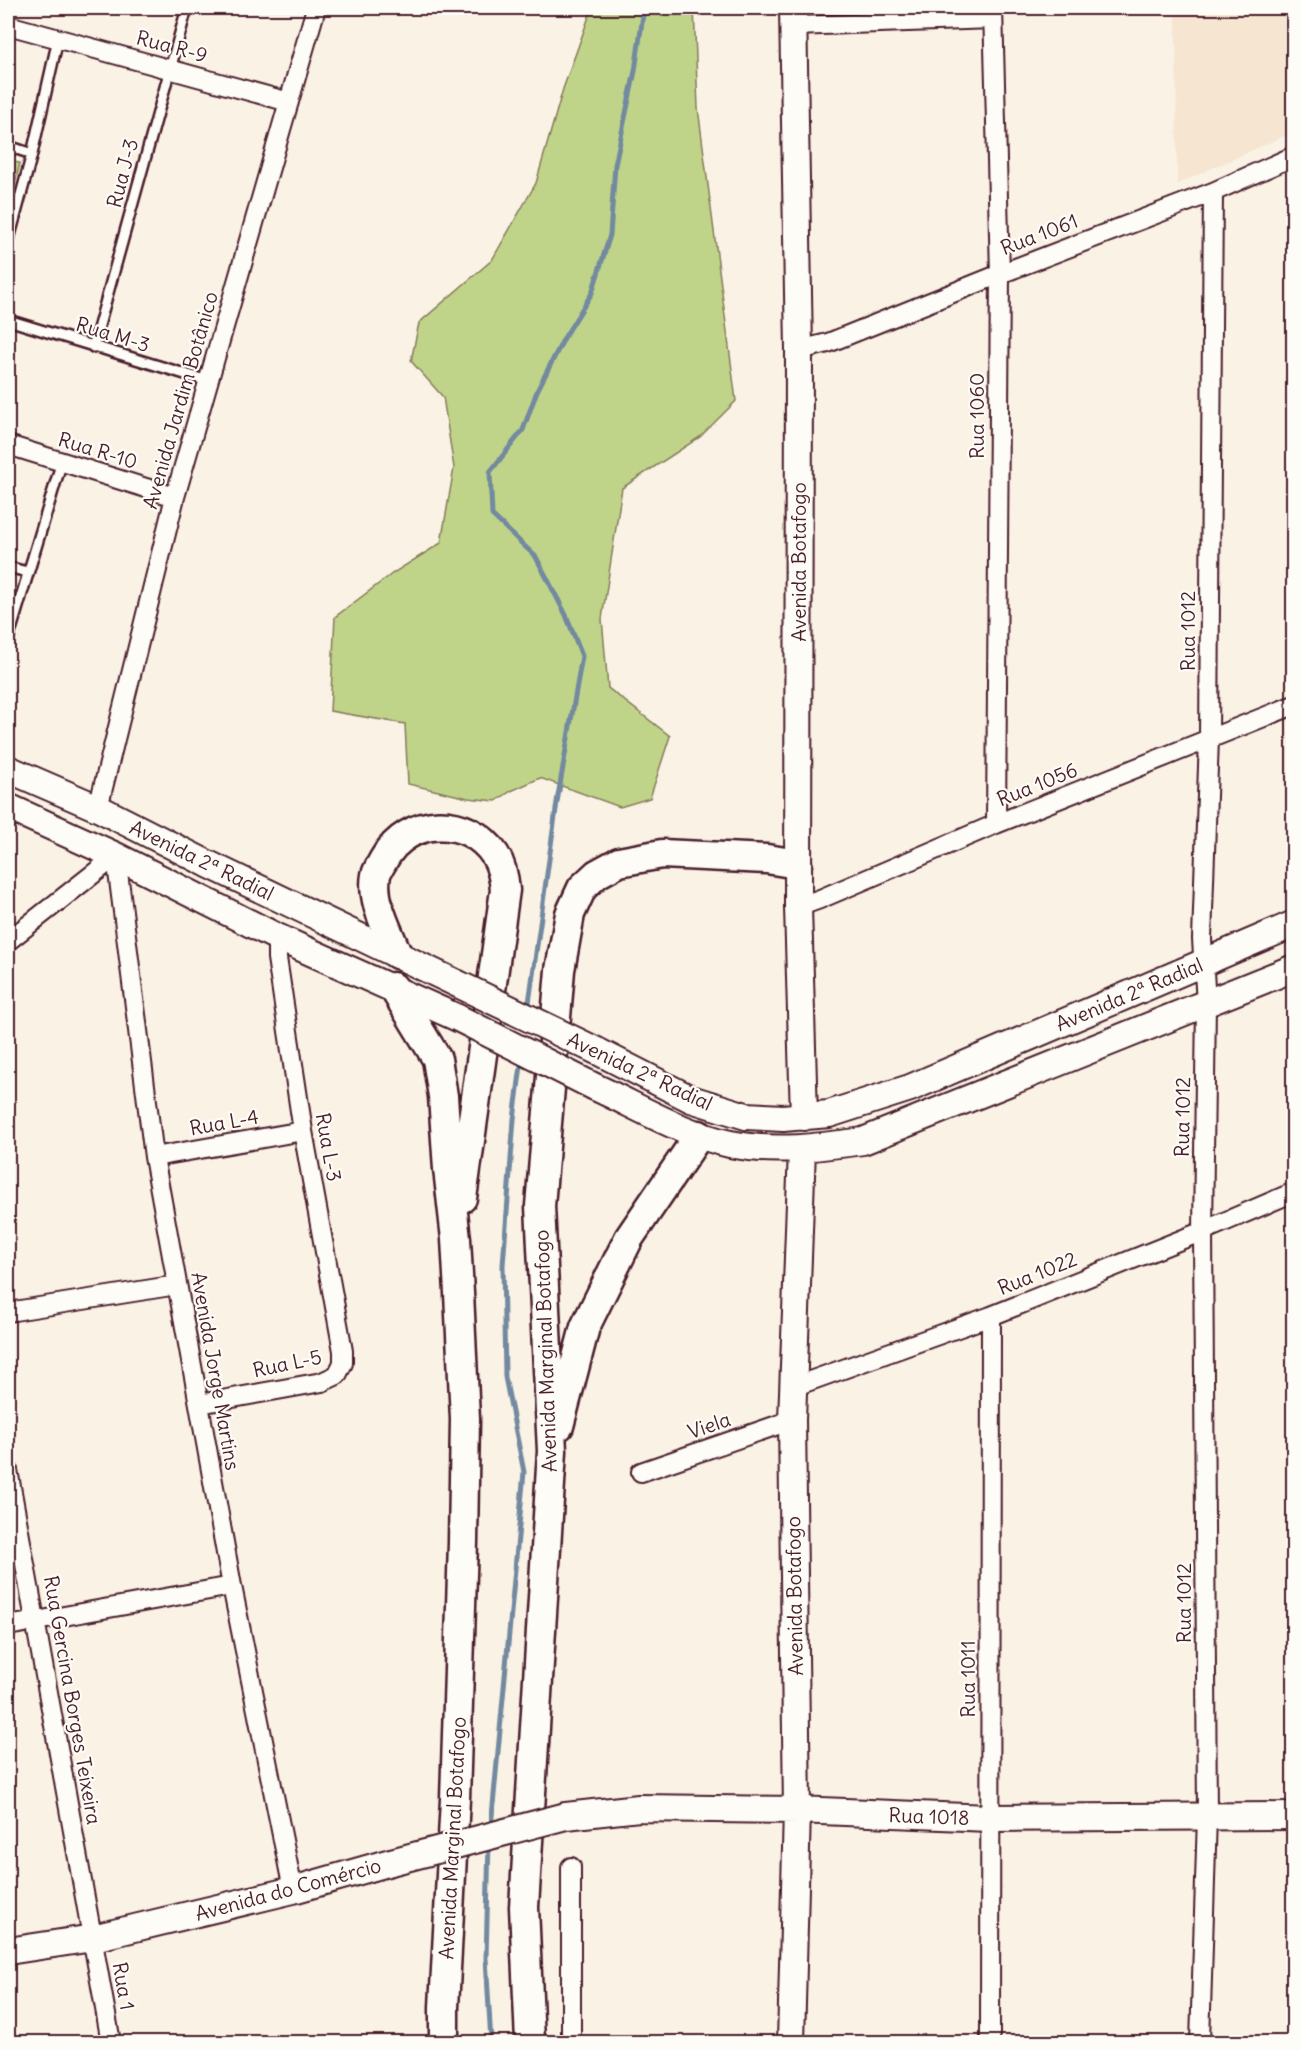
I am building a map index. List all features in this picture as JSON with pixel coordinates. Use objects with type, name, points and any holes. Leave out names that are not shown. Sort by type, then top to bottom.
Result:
[{"type":"main road","name":"Avenida Botafogo","points":[[794,17],[799,350],[797,864],[804,1117]]},
{"type":"main road","name":"Avenida 2ª Radial","points":[[8,769],[98,808],[208,864],[597,1051],[691,1099],[746,1116],[783,1118],[829,1114],[910,1088],[1293,924]]},
{"type":"main road","name":"Avenida 2ª Radial","points":[[8,807],[116,856],[277,937],[458,1018],[595,1087],[699,1135],[732,1144],[802,1149],[863,1141],[1293,968]]},
{"type":"main road","points":[[397,954],[377,907],[376,874],[391,846],[413,831],[433,826],[454,827],[477,837],[494,855],[500,866],[505,890],[456,1239]]},
{"type":"main road","points":[[116,856],[131,843],[189,870],[208,864]]},
{"type":"main road","name":"Avenida Marginal Botafogo","points":[[530,2043],[524,1907],[552,1451],[540,1206],[560,970],[570,914],[582,888],[597,874],[619,862],[662,854],[767,858],[797,864]]},
{"type":"main road","points":[[1149,986],[1206,1004]]},
{"type":"main road","points":[[393,987],[437,1059],[443,1096],[456,1239]]},
{"type":"main road","points":[[552,1451],[585,1327],[629,1238],[699,1135]]},
{"type":"main road","name":"Avenida Botafogo","points":[[791,2043],[797,1810],[792,1420],[802,1149]]},
{"type":"main road","name":"Avenida Marginal Botafogo","points":[[444,2043],[455,1799],[465,1419],[456,1239]]},
{"type":"main road","name":"Rua 1018","points":[[566,1816],[639,1808],[797,1810],[989,1818],[1293,1816]]},
{"type":"main road","name":"Avenida do Comércio","points":[[8,1950],[93,1938],[293,1890],[566,1816]]},
{"type":"street","name":"Avenida Jardim Botânico","points":[[98,808],[176,497],[316,8]]},
{"type":"street","points":[[794,17],[993,13]]},
{"type":"street","name":"Rua 1060","points":[[993,13],[1000,273],[996,824]]},
{"type":"street","name":"Rua R-9","points":[[8,25],[289,102]]},
{"type":"street","name":"Rua 1061","points":[[799,350],[828,343],[1000,273],[1213,192],[1293,156]]},
{"type":"street","name":"Rua 1012","points":[[1200,2043],[1207,1816],[1203,1231],[1206,1004],[1202,927],[1209,738],[1213,192]]},
{"type":"street","name":"Rua R-10","points":[[8,445],[176,497]]},
{"type":"street","name":"Rua 1056","points":[[798,907],[996,824],[1293,705]]},
{"type":"street","points":[[8,941],[116,856]]},
{"type":"street","name":"Avenida Jorge Martins","points":[[116,856],[154,1157],[232,1586],[293,1890]]},
{"type":"street","name":"Rua L-3","points":[[277,937],[277,958],[303,1131],[343,1351],[343,1363]]},
{"type":"street","name":"Rua L-4","points":[[154,1157],[303,1131]]},
{"type":"street","name":"Rua 1022","points":[[793,1387],[991,1316],[1203,1231],[1293,1192]]},
{"type":"street","points":[[8,1312],[177,1285]]},
{"type":"street","name":"Rua 1011","points":[[990,2043],[991,1316]]},
{"type":"street","name":"Rua L-5","points":[[199,1404],[322,1382],[337,1376],[343,1363]]},
{"type":"street","name":"Viela","points":[[641,1472],[792,1420]]},
{"type":"street","name":"Rua Gercina Borges Teixeira","points":[[8,1470],[93,1938]]},
{"type":"street","points":[[8,1626],[232,1586]]},
{"type":"street","points":[[571,1867],[571,2043]]},
{"type":"street","name":"Rua 1","points":[[93,1938],[111,2043]]},
{"type":"lane","name":"Rua J-3","points":[[93,347],[187,8]]},
{"type":"lane","points":[[8,243],[32,154],[58,39]]},
{"type":"lane","points":[[8,146],[32,154]]},
{"type":"lane","name":"Rua M-3","points":[[8,320],[208,381]]},
{"type":"lane","points":[[8,640],[62,462]]},
{"type":"lane","points":[[8,567],[27,572]]},
{"type":"shaded area","points":[[1176,8],[1294,8],[1293,132],[1177,184]]},
{"type":"green space","points":[[590,8],[694,8],[698,108],[736,401],[700,437],[622,488],[602,619],[608,688],[670,736],[650,798],[620,807],[540,778],[511,791],[496,801],[468,798],[408,784],[405,724],[330,711],[335,617],[393,573],[441,543],[454,468],[443,397],[411,361],[419,323],[492,260],[536,183],[563,89],[591,11]]},
{"type":"green space","points":[[8,161],[20,163],[8,213]]},
{"type":"waterway","points":[[528,1010],[557,802],[582,656],[566,615],[536,557],[492,515],[490,472],[523,430],[537,391],[564,338],[592,293],[610,235],[615,165],[635,71],[644,8]]},
{"type":"waterway","points":[[491,1827],[524,1472],[505,1377],[503,1265],[514,1119],[522,1058]]},
{"type":"waterway","points":[[489,1842],[486,1958],[491,2042]]}]
